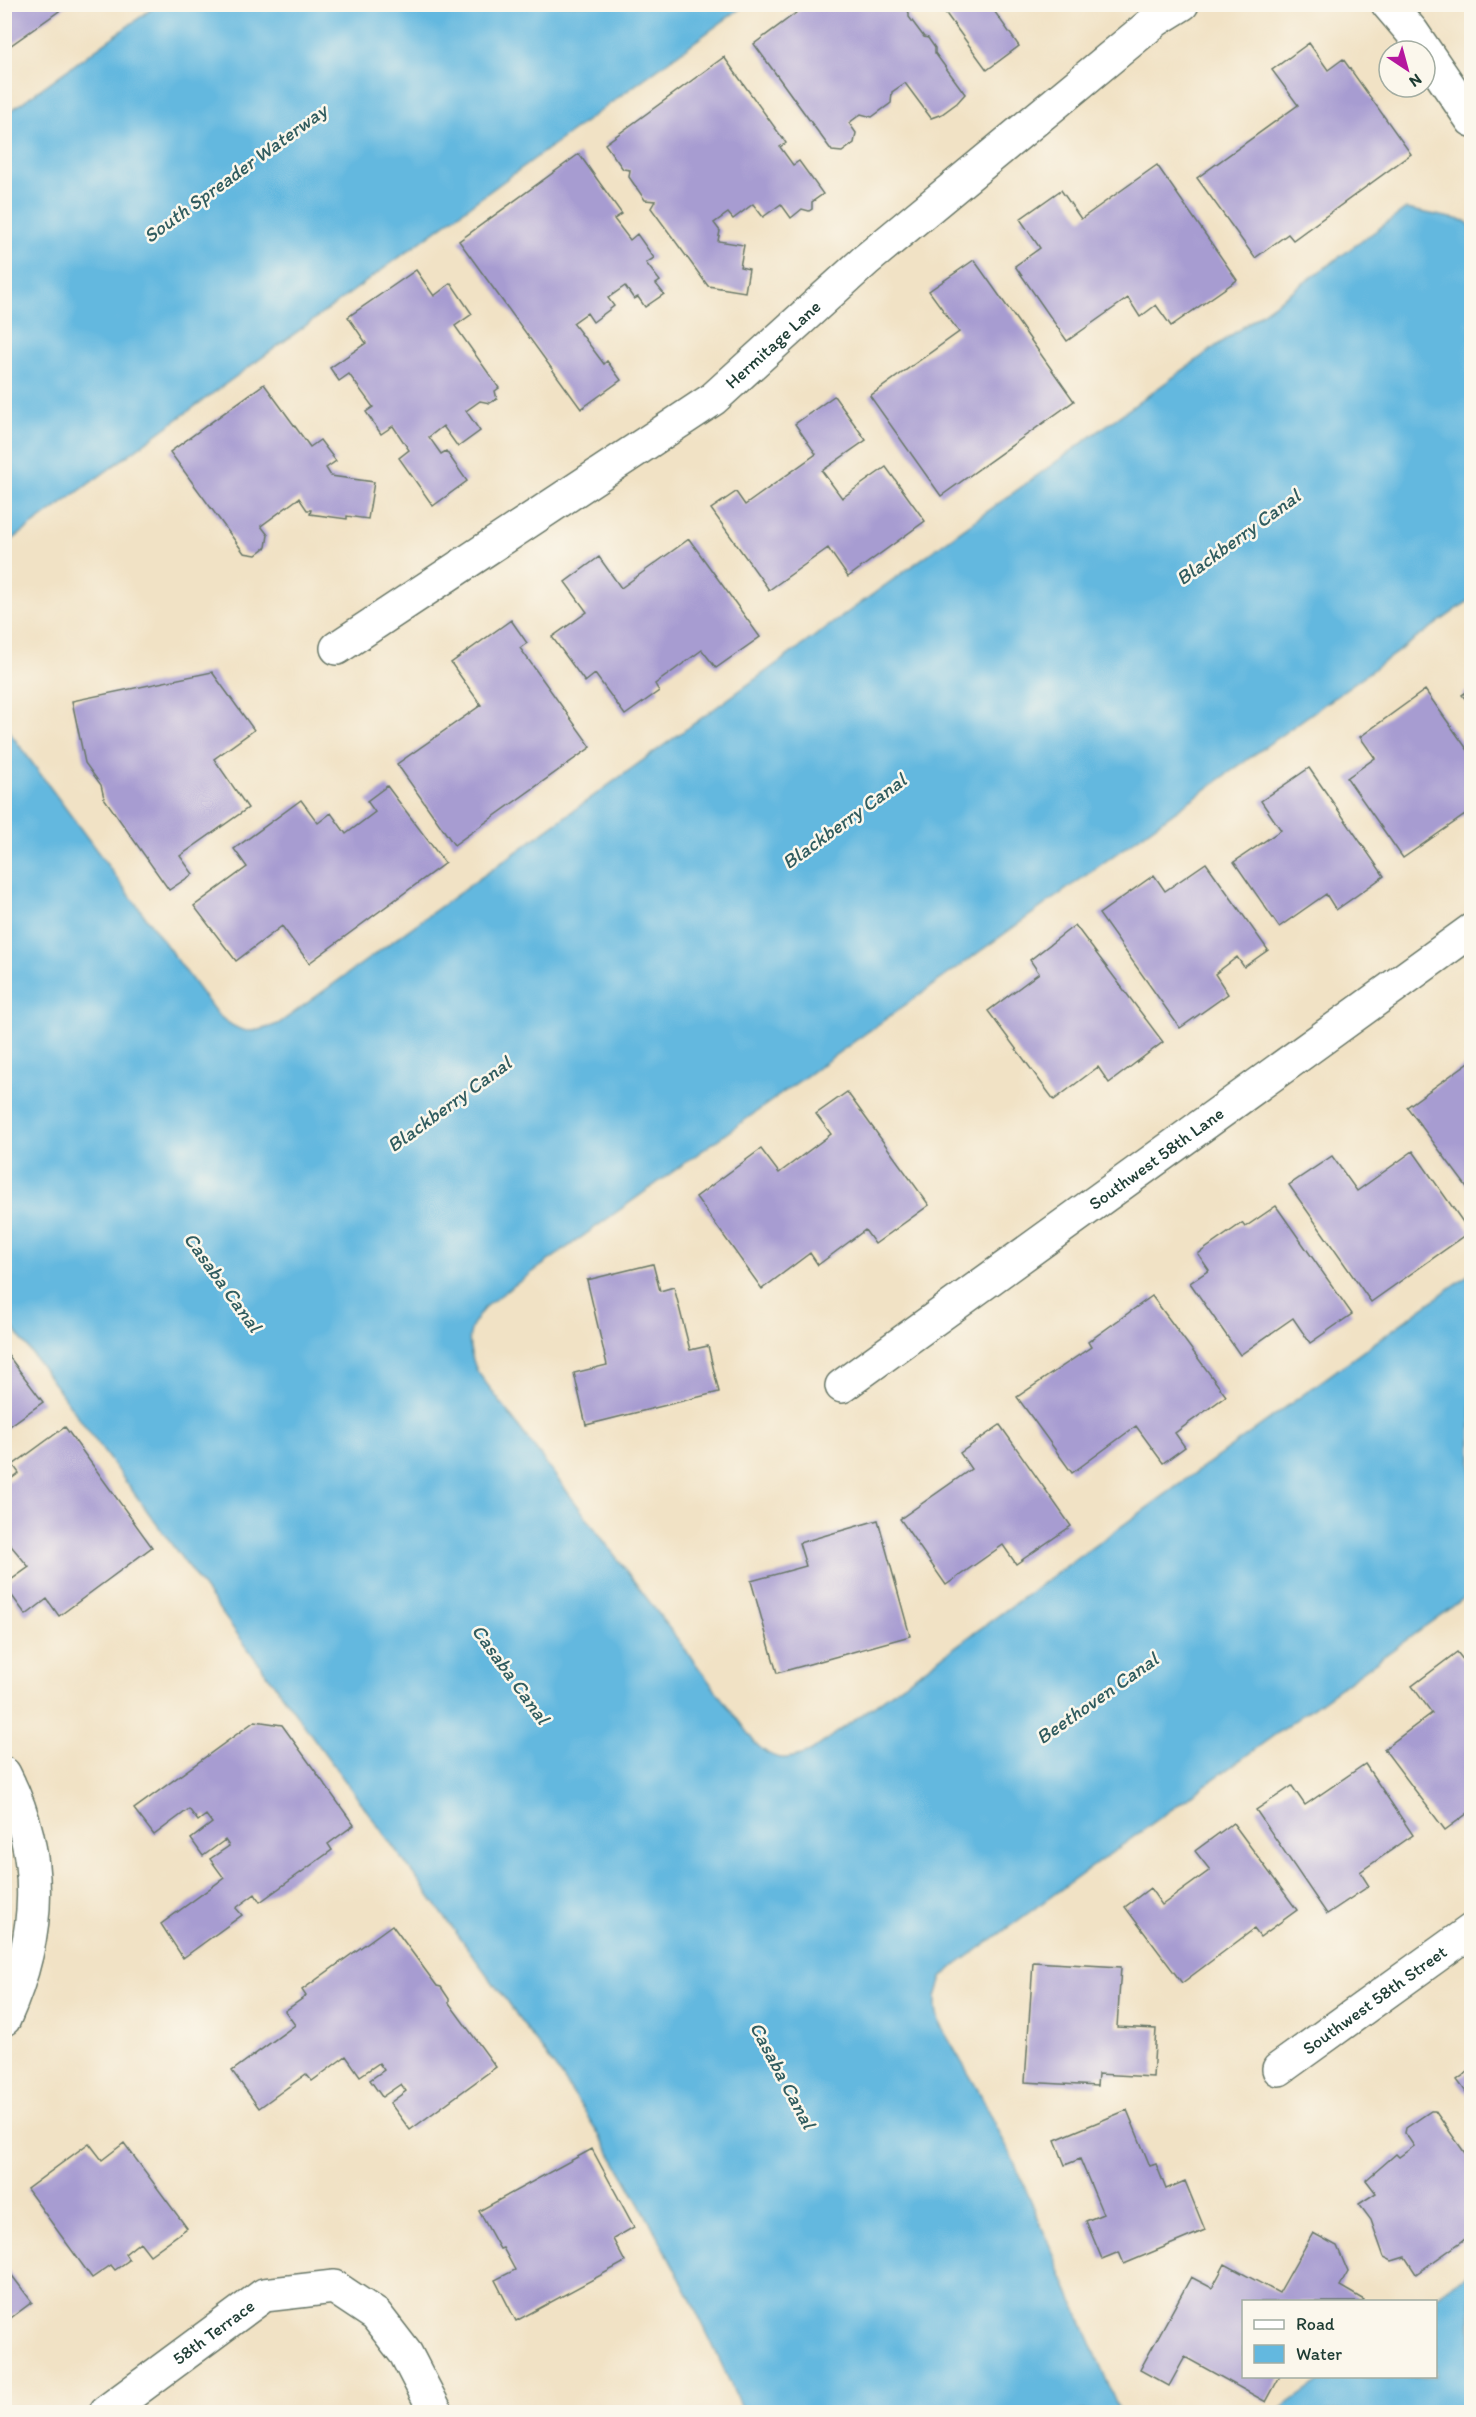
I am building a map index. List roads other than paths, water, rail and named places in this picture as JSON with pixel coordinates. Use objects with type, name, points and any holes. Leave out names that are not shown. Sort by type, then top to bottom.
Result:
[{"type":"street","name":"Hermitage Lane","points":[[337,648],[713,399],[866,260],[1156,20],[1182,4]]},
{"type":"street","points":[[1388,4],[1412,32],[1472,120]]},
{"type":"street","name":"Southwest 58th Lane","points":[[842,1386],[1472,930]]},
{"type":"street","points":[[4,1774],[17,1798],[31,1848],[34,1903],[28,1952],[19,1987],[4,2019]]},
{"type":"street","name":"Southwest 58th Street","points":[[1279,2069],[1472,1930]]},
{"type":"street","name":"58th Terrace","points":[[106,2412],[264,2295],[334,2287],[376,2315],[406,2354],[436,2412]]},
{"type":"water","name":"South Spreader Waterway","points":[[157,5],[745,5],[5,545],[5,115]]},
{"type":"water","points":[[1406,209],[1466,221],[1471,227],[1471,599],[487,1305],[471,1328],[469,1343],[477,1371],[755,1743],[774,1757],[787,1758],[810,1752],[1471,1273],[1471,1593],[955,1966],[942,1978],[936,1997],[936,2010],[940,2025],[981,2095],[1016,2166],[1120,2412],[743,2412],[660,2240],[613,2158],[562,2077],[5,1317],[5,726],[217,1014],[232,1026],[246,1031],[260,1030],[278,1024]]},
{"type":"water","points":[[1471,2271],[1471,2412],[1276,2412],[1325,2378],[1437,2378],[1437,2300],[1431,2300]]},
{"type":"water label","name":"Blackberry Canal","points":[[1238,537]]},
{"type":"water label","name":"Blackberry Canal","points":[[844,821]]},
{"type":"water label","name":"Blackberry Canal","points":[[449,1104]]},
{"type":"water label","name":"Casaba Canal","points":[[223,1282]]},
{"type":"water label","name":"Casaba Canal","points":[[511,1674]]},
{"type":"water label","name":"Beethoven Canal","points":[[1097,1698]]},
{"type":"water label","name":"Casaba Canal","points":[[783,2075]]}]
